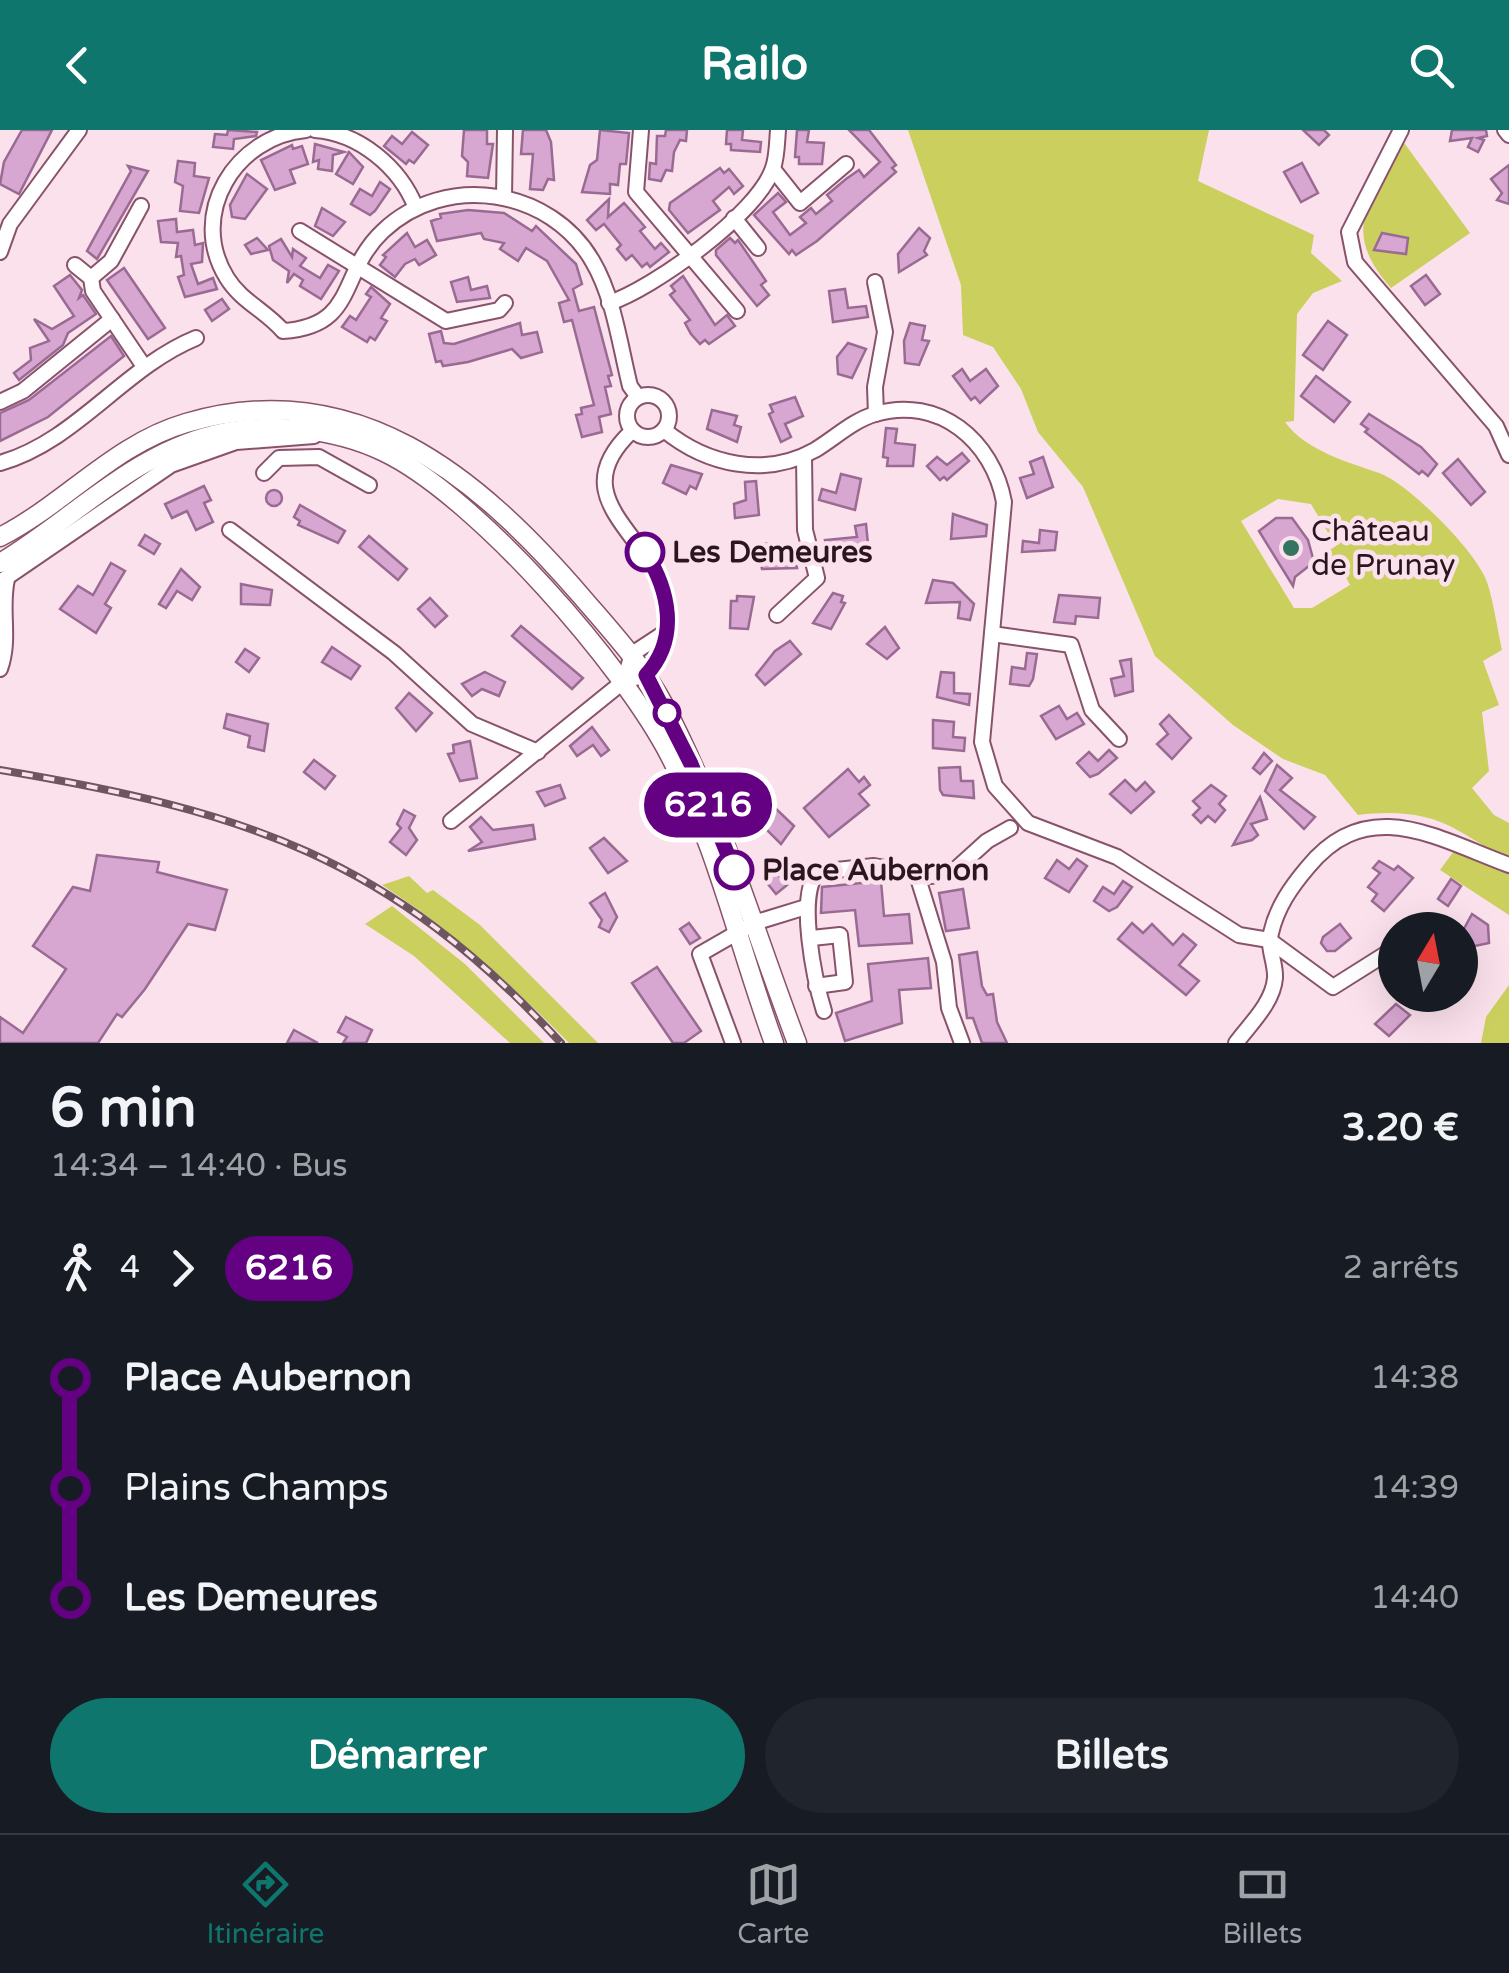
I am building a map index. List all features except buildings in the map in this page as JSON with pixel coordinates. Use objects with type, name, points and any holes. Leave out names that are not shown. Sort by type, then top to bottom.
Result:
[{"type":"main road","points":[[0,537],[136,443],[183,424],[229,412],[281,409],[335,415],[390,434],[447,468],[560,571],[646,675],[691,764],[796,1043]]},
{"type":"main road","points":[[2,574],[142,464],[183,444],[216,434],[262,429],[328,435],[383,451],[437,486],[547,590],[621,683],[674,762],[774,1043]]},
{"type":"street","points":[[0,252],[10,224],[78,130]]},
{"type":"street","points":[[306,130],[277,136],[248,152],[226,178],[214,210],[214,244],[225,276],[249,304],[283,331],[320,324],[335,312],[356,265],[388,226],[416,208],[450,197],[504,198],[542,211],[573,234],[596,266],[630,386],[638,397]]},
{"type":"street","points":[[315,130],[328,130],[373,152],[416,208]]},
{"type":"street","points":[[504,198],[505,130]]},
{"type":"street","points":[[641,130],[636,192],[691,252],[737,311]]},
{"type":"street","points":[[609,303],[640,292],[734,218],[773,170],[778,130]]},
{"type":"street","points":[[1401,130],[1349,232],[1354,262],[1496,426],[1509,455]]},
{"type":"street","points":[[773,170],[800,203],[846,164]]},
{"type":"street","points":[[92,278],[111,261],[141,206]]},
{"type":"street","points":[[734,218],[758,248]]},
{"type":"street","points":[[300,232],[446,320],[500,310],[505,303]]},
{"type":"street","points":[[74,264],[92,278],[94,291],[143,366]]},
{"type":"street","points":[[875,282],[885,332],[874,387],[876,414]]},
{"type":"street","points":[[0,402],[23,391],[112,319]]},
{"type":"street","points":[[0,463],[24,456],[61,434],[143,366],[196,338]]},
{"type":"street","points":[[650,395],[664,403],[669,417],[664,430],[648,438],[632,431],[626,412],[638,397],[650,395]]},
{"type":"street","points":[[664,430],[699,454],[739,465],[804,456],[876,414],[915,410],[952,422],[982,448],[993,464],[1004,502],[982,742],[988,771],[1006,802],[1028,823],[1118,858],[1239,934],[1269,940],[1333,987],[1378,959]]},
{"type":"street","points":[[451,821],[621,683],[646,675],[664,650],[667,630],[660,578],[604,494],[606,462],[632,431]]},
{"type":"street","points":[[778,616],[817,578],[804,530],[804,456]]},
{"type":"street","points":[[264,473],[280,458],[319,457],[369,484]]},
{"type":"street","points":[[230,530],[394,653],[472,724],[538,752]]},
{"type":"street","points":[[0,669],[6,634],[0,597],[2,574]]},
{"type":"street","points":[[621,683],[632,654],[667,630]]},
{"type":"street","points":[[992,634],[1071,645],[1092,710],[1118,739]]},
{"type":"street","points":[[1236,1043],[1267,1002],[1275,978],[1269,940],[1277,910],[1330,840],[1371,826],[1410,828],[1509,865]]},
{"type":"street","points":[[824,1011],[816,986],[806,907],[808,887],[818,872],[874,866],[917,875],[954,870],[987,841],[1010,828]]},
{"type":"street","points":[[917,875],[944,962],[949,1008],[962,1043]]},
{"type":"street","points":[[733,1043],[700,954],[754,923],[806,907]]},
{"type":"street","points":[[812,938],[840,935],[846,982],[816,986]]},
{"type":"green space","points":[[908,130],[1209,130],[1198,181],[1314,235],[1311,253],[1342,281],[1313,293],[1297,314],[1294,421],[1285,422],[1315,448],[1379,473],[1407,490],[1456,537],[1481,569],[1502,650],[1483,661],[1499,705],[1482,712],[1489,771],[1472,788],[1494,815],[1509,823],[1509,857],[1435,820],[1397,813],[1358,815],[1325,775],[1283,759],[1233,725],[1155,656],[1083,487],[1038,432],[1021,389],[993,347],[963,335],[961,285]],"holes":[[[1278,499],[1311,504],[1336,546],[1323,554],[1343,571],[1350,585],[1312,608],[1294,608],[1241,521]]]},
{"type":"green space","points":[[1402,140],[1470,233],[1391,288],[1375,267],[1363,231],[1371,198]]},
{"type":"green space","points":[[1454,851],[1509,871],[1509,915],[1440,870]]},
{"type":"green space","points":[[409,876],[427,893],[433,890],[480,925],[598,1043],[569,1043],[480,959],[382,885]]},
{"type":"green space","points":[[392,906],[465,964],[544,1043],[510,1043],[414,956],[365,924]]},
{"type":"green space","points":[[1509,985],[1509,1043],[1481,1043],[1486,1017]]},
{"type":"railway","points":[[0,770],[166,804],[239,825],[307,852],[372,885],[435,927],[498,979],[561,1043]]},
{"type":"bus line","name":"6216","points":[[645,552],[660,578],[668,618],[664,650],[646,675],[691,764],[734,870]]},
{"type":"place","name":"Château de Prunay","points":[[1291,548]]},
{"type":"place","name":"Les Demeures","points":[[645,552]]},
{"type":"place","name":"Place Aubernon","points":[[734,870]]}]
